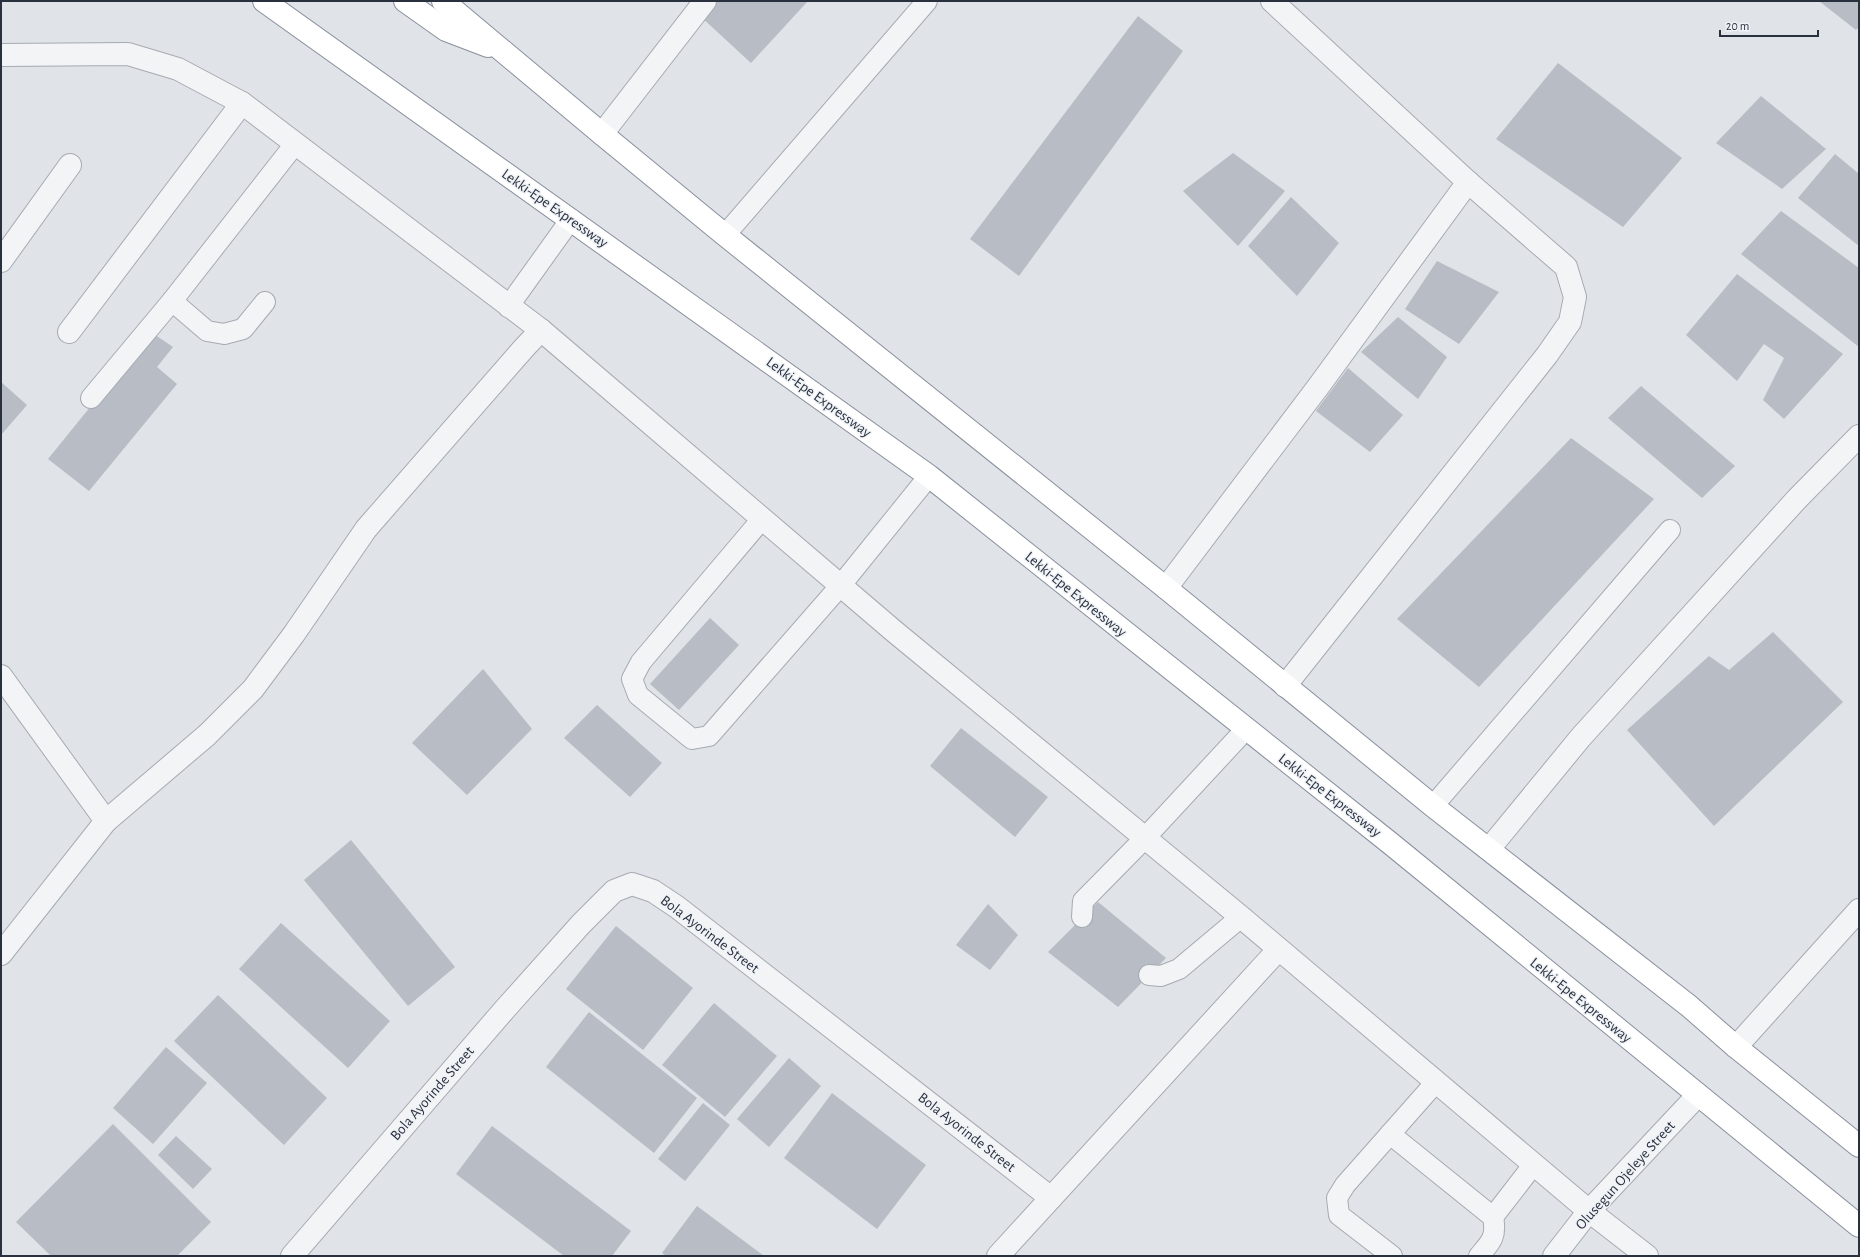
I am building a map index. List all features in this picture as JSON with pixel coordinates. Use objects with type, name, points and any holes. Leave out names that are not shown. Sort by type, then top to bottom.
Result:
[{"type":"highway","name":"Lekki-Epe Expressway","points":[[264,1],[929,476],[1396,848],[1859,1226]]},
{"type":"highway","points":[[406,1],[446,30],[506,53]]},
{"type":"highway","points":[[449,5],[602,134],[1166,588],[1284,686],[1433,806],[1689,1006],[1736,1046],[1856,1139]]},
{"type":"street","points":[[602,134],[705,1]]},
{"type":"street","points":[[1272,1],[1468,182],[1566,267],[1575,297],[1570,322],[1547,355],[1284,686]]},
{"type":"street","points":[[1,55],[128,54],[178,69],[242,103],[458,266],[508,307],[541,330],[840,585],[1144,839],[1241,917],[1278,950],[1589,1211],[1647,1256]]},
{"type":"street","points":[[69,332],[242,103]]},
{"type":"street","points":[[1,261],[70,165]]},
{"type":"street","points":[[1166,588],[1318,387],[1468,182]]},
{"type":"street","points":[[1,954],[106,821],[207,735],[253,689],[294,634],[366,530],[518,354],[541,330]]},
{"type":"street","points":[[1489,849],[1581,737],[1797,499],[1859,436]]},
{"type":"street","points":[[1,676],[106,821]]},
{"type":"street","name":"Bola Ayorinde Street","points":[[292,1256],[505,1009],[581,924],[614,891],[632,884],[652,891],[677,907],[1051,1198]]},
{"type":"street","points":[[1736,1046],[1859,910]]},
{"type":"street","points":[[998,1256],[1278,950]]},
{"type":"street","name":"Olusegun Ojeleye Street","points":[[1554,1256],[1589,1211],[1698,1095]]},
{"type":"lane","points":[[725,234],[927,1]]},
{"type":"lane","points":[[91,398],[172,301],[295,144]]},
{"type":"lane","points":[[508,307],[571,219]]},
{"type":"lane","points":[[172,301],[207,331],[224,334],[243,329],[265,302]]},
{"type":"lane","points":[[762,519],[641,662],[632,678],[638,695],[692,739],[709,736],[840,585],[929,476]]},
{"type":"lane","points":[[1433,806],[1670,530]]},
{"type":"lane","points":[[1082,917],[1083,901],[1144,839],[1246,729]]},
{"type":"lane","points":[[1149,975],[1161,976],[1179,969],[1241,917]]},
{"type":"lane","points":[[1392,1256],[1339,1214],[1337,1198],[1345,1185],[1436,1082]]},
{"type":"lane","points":[[1390,1134],[1493,1217],[1495,1226],[1493,1240],[1479,1256]]},
{"type":"lane","points":[[1493,1217],[1534,1164]]},
{"type":"building","points":[[713,1],[808,1],[751,63],[700,16]]},
{"type":"building","points":[[1819,1],[1859,1],[1859,27],[1856,30]]},
{"type":"building","points":[[1138,16],[1183,51],[1019,276],[970,239]]},
{"type":"building","points":[[1558,63],[1682,158],[1623,227],[1496,139]]},
{"type":"building","points":[[1761,96],[1826,149],[1782,189],[1716,143]]},
{"type":"building","points":[[1233,153],[1285,191],[1238,246],[1183,191]]},
{"type":"building","points":[[1835,154],[1859,174],[1859,246],[1798,198]]},
{"type":"building","points":[[1291,197],[1339,243],[1297,296],[1248,246]]},
{"type":"building","points":[[1781,211],[1859,268],[1859,347],[1741,254]]},
{"type":"building","points":[[1437,261],[1499,292],[1459,344],[1405,309]]},
{"type":"building","points":[[1737,274],[1843,354],[1784,419],[1763,400],[1784,358],[1764,344],[1737,381],[1686,335]]},
{"type":"building","points":[[1398,317],[1447,357],[1418,399],[1361,352]]},
{"type":"building","points":[[151,332],[173,347],[157,367],[177,384],[89,491],[48,459]]},
{"type":"building","points":[[1348,368],[1403,415],[1370,452],[1316,411]]},
{"type":"building","points":[[1,382],[27,405],[1,435]]},
{"type":"building","points":[[1641,386],[1735,466],[1702,498],[1608,418]]},
{"type":"building","points":[[1571,438],[1654,499],[1479,687],[1397,619]]},
{"type":"building","points":[[710,618],[739,645],[679,710],[650,684]]},
{"type":"building","points":[[1773,632],[1843,702],[1714,826],[1627,730],[1709,656],[1729,670]]},
{"type":"building","points":[[483,669],[532,729],[467,795],[412,743]]},
{"type":"building","points":[[597,705],[662,763],[630,797],[564,738]]},
{"type":"building","points":[[961,728],[1048,797],[1015,837],[930,766]]},
{"type":"building","points":[[351,840],[455,967],[408,1006],[304,880]]},
{"type":"building","points":[[1098,902],[1166,958],[1118,1007],[1048,952]]},
{"type":"building","points":[[988,904],[1018,935],[990,970],[956,945]]},
{"type":"building","points":[[281,923],[390,1021],[348,1068],[239,969]]},
{"type":"building","points":[[616,926],[693,988],[643,1050],[566,989]]},
{"type":"building","points":[[218,995],[327,1098],[284,1145],[174,1041]]},
{"type":"building","points":[[714,1003],[777,1056],[725,1117],[662,1065]]},
{"type":"building","points":[[589,1012],[697,1098],[654,1153],[546,1067]]},
{"type":"building","points":[[166,1047],[207,1083],[153,1144],[113,1108]]},
{"type":"building","points":[[789,1058],[821,1086],[769,1147],[737,1119]]},
{"type":"building","points":[[832,1093],[926,1165],[877,1229],[784,1158]]},
{"type":"building","points":[[703,1103],[730,1125],[685,1181],[658,1159]]},
{"type":"building","points":[[113,1124],[211,1222],[177,1256],[51,1256],[16,1222]]},
{"type":"building","points":[[492,1126],[631,1231],[612,1256],[564,1256],[456,1174]]},
{"type":"building","points":[[176,1136],[212,1169],[193,1189],[158,1155]]},
{"type":"building","points":[[697,1206],[764,1256],[666,1256],[662,1253]]}]
